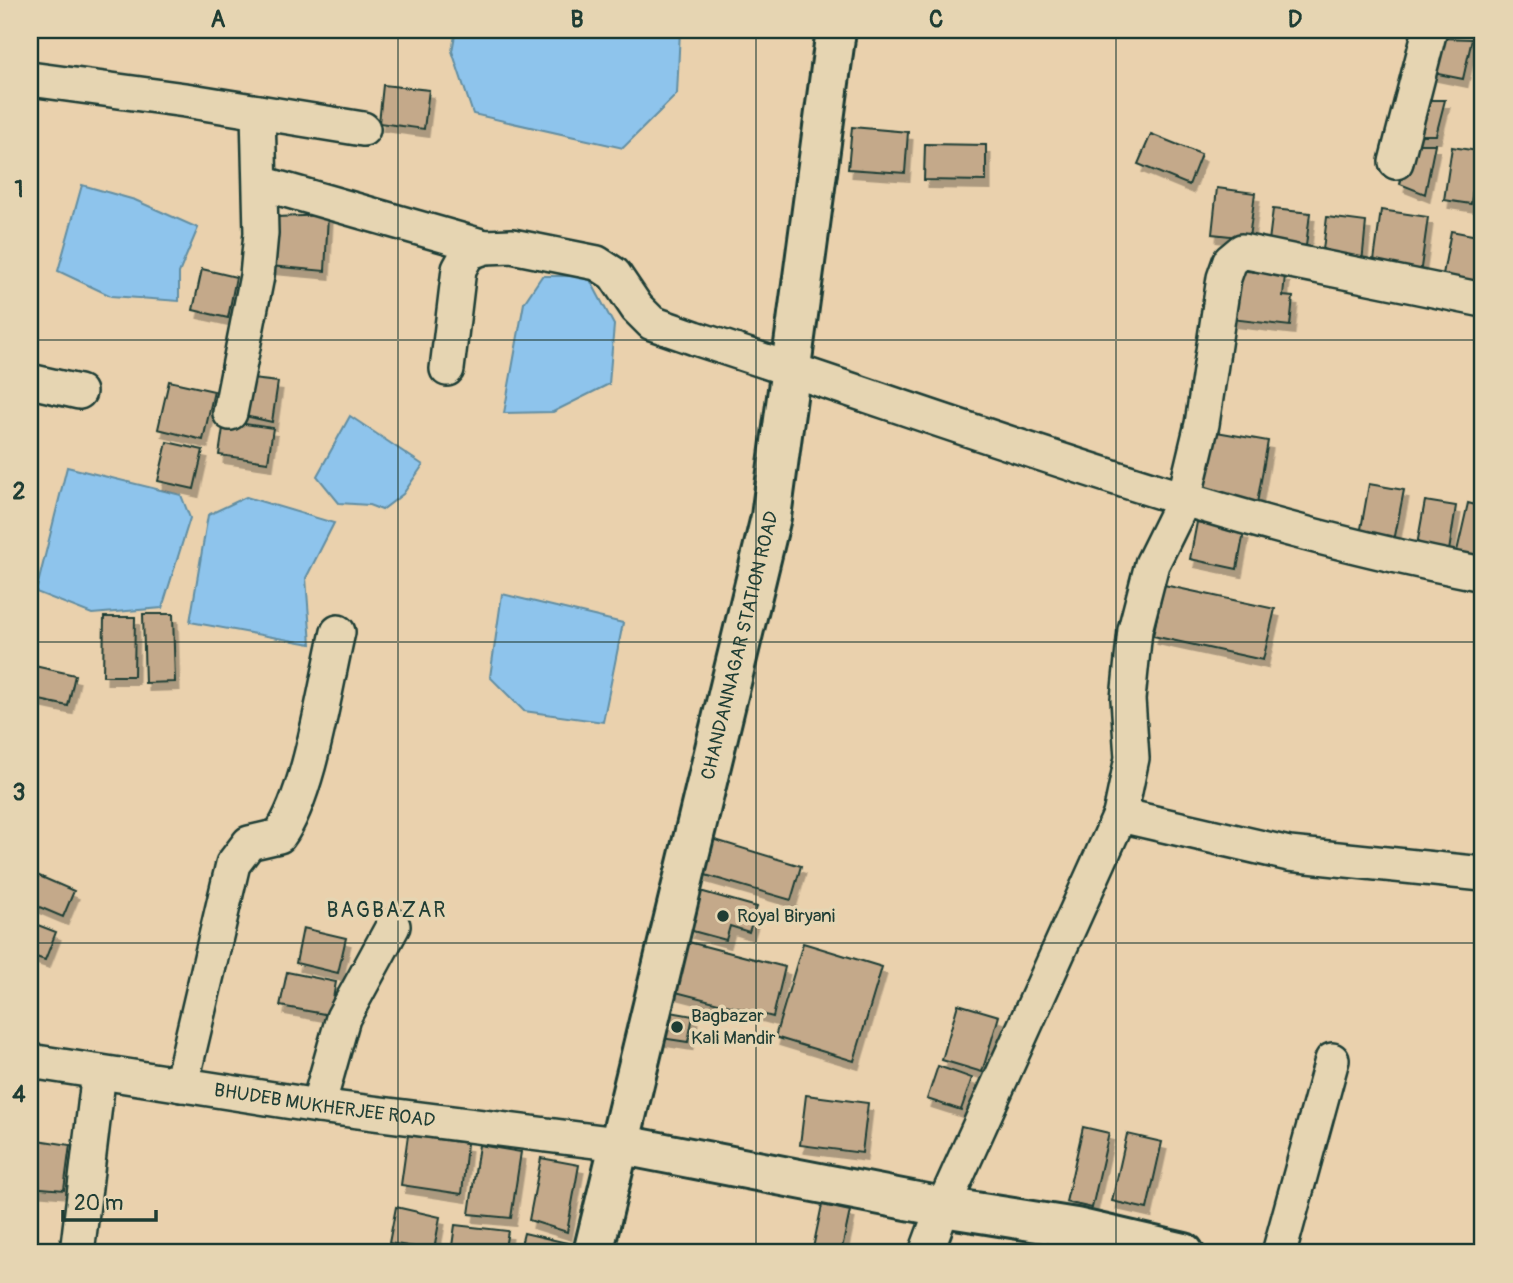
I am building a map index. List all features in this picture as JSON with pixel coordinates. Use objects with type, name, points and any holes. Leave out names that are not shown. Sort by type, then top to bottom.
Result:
[{"type":"main road","name":"CHANDANNAGAR STATION ROAD","points":[[593,1253],[771,517],[835,30]]},
{"type":"main road","points":[[618,1144],[943,1207],[1076,1228],[1184,1253]]},
{"type":"street","points":[[1396,162],[1430,30]]},
{"type":"street","points":[[30,79],[363,129]]},
{"type":"street","points":[[230,414],[257,276],[261,183],[258,112]]},
{"type":"street","points":[[261,183],[485,247],[512,247],[597,263],[614,274],[636,308],[652,323],[1184,499],[1380,555],[1483,574]]},
{"type":"street","points":[[447,369],[459,269],[468,253],[485,247]]},
{"type":"street","points":[[926,1253],[943,1207],[1121,815],[1132,758],[1128,699],[1135,630],[1152,564],[1184,499],[1202,424],[1224,278],[1230,261],[1242,251],[1483,300]]},
{"type":"street","points":[[30,381],[79,392]]},
{"type":"street","points":[[181,1085],[233,864],[249,843],[279,836],[288,823],[299,796],[338,632]]},
{"type":"street","points":[[1121,815],[1289,853],[1483,874]]},
{"type":"street","points":[[318,1105],[343,1017],[393,926]]},
{"type":"street","points":[[1279,1253],[1332,1060]]},
{"type":"street","name":"BHUDEB MUKHERJEE ROAD","points":[[30,1061],[318,1105],[618,1144]]},
{"type":"street","points":[[77,1253],[99,1072]]},
{"type":"water","points":[[456,30],[680,30],[677,94],[623,148],[473,114],[452,51]]},
{"type":"water","points":[[82,185],[135,200],[198,228],[179,273],[179,301],[111,296],[58,271]]},
{"type":"water","points":[[542,276],[588,276],[614,325],[609,384],[553,412],[504,413],[524,303]]},
{"type":"water","points":[[350,416],[423,465],[403,494],[382,510],[369,505],[339,503],[317,476]]},
{"type":"water","points":[[67,467],[181,495],[190,518],[162,608],[92,614],[36,592]]},
{"type":"water","points":[[246,497],[334,523],[306,578],[311,644],[190,622],[208,515]]},
{"type":"water","points":[[502,594],[623,623],[603,722],[524,711],[490,677]]},
{"type":"building","points":[[1440,38],[1472,39],[1463,79],[1433,73]]},
{"type":"building","points":[[383,85],[429,90],[424,129],[379,123]]},
{"type":"building","points":[[1424,100],[1445,100],[1436,135],[1411,135]]},
{"type":"building","points":[[852,127],[908,132],[905,173],[848,169]]},
{"type":"building","points":[[1151,134],[1201,154],[1189,185],[1138,164]]},
{"type":"building","points":[[925,144],[986,145],[986,181],[924,180]]},
{"type":"building","points":[[1412,144],[1435,144],[1425,194],[1400,184]]},
{"type":"building","points":[[1452,147],[1478,151],[1471,204],[1444,200]]},
{"type":"building","points":[[1217,188],[1255,193],[1249,238],[1212,234]]},
{"type":"building","points":[[1273,209],[1310,213],[1306,246],[1269,241]]},
{"type":"building","points":[[1381,210],[1428,217],[1420,275],[1373,268]]},
{"type":"building","points":[[328,215],[325,271],[270,266],[276,217]]},
{"type":"building","points":[[1327,217],[1366,222],[1362,263],[1322,258]]},
{"type":"building","points":[[1451,231],[1483,237],[1483,287],[1442,280]]},
{"type":"building","points":[[202,269],[236,277],[228,318],[193,310]]},
{"type":"building","points":[[1237,270],[1285,275],[1283,296],[1293,297],[1290,326],[1231,319]]},
{"type":"building","points":[[243,378],[278,382],[272,422],[236,414]]},
{"type":"building","points":[[169,381],[214,391],[203,440],[158,429]]},
{"type":"building","points":[[224,421],[273,428],[268,462],[219,455]]},
{"type":"building","points":[[1211,431],[1268,441],[1256,509],[1200,498]]},
{"type":"building","points":[[167,442],[203,450],[194,489],[158,481]]},
{"type":"building","points":[[1369,484],[1404,490],[1393,546],[1359,540]]},
{"type":"building","points":[[1425,501],[1456,506],[1449,551],[1417,545]]},
{"type":"building","points":[[1468,503],[1483,507],[1483,567],[1455,560]]},
{"type":"building","points":[[1197,522],[1244,532],[1237,569],[1190,559]]},
{"type":"building","points":[[1164,585],[1275,609],[1263,660],[1153,636]]},
{"type":"building","points":[[143,614],[173,614],[175,682],[145,683]]},
{"type":"building","points":[[104,617],[135,617],[134,676],[103,676]]},
{"type":"building","points":[[30,665],[75,675],[68,706],[30,698]]},
{"type":"building","points":[[712,839],[801,866],[791,900],[702,874]]},
{"type":"building","points":[[30,872],[74,891],[63,917],[30,903]]},
{"type":"building","name":"Royal Biryani","points":[[700,891],[757,907],[749,932],[730,926],[726,940],[689,930]]},
{"type":"building","points":[[30,922],[56,932],[45,960],[30,955]]},
{"type":"building","points":[[303,928],[346,938],[338,973],[296,963]]},
{"type":"building","points":[[681,940],[785,967],[773,1017],[668,990]]},
{"type":"building","points":[[803,943],[882,967],[854,1061],[775,1037]]},
{"type":"building","points":[[287,972],[336,982],[330,1015],[280,1006]]},
{"type":"building","points":[[958,1004],[999,1016],[982,1072],[942,1060]]},
{"type":"building","name":"Bagbazar Kali Mandir","points":[[665,1011],[693,1016],[688,1042],[661,1038]]},
{"type":"building","points":[[938,1066],[972,1078],[961,1110],[927,1099]]},
{"type":"building","points":[[806,1095],[868,1103],[862,1153],[800,1145]]},
{"type":"building","points":[[1083,1127],[1109,1133],[1092,1208],[1066,1202]]},
{"type":"building","points":[[1127,1134],[1162,1142],[1147,1209],[1112,1201]]},
{"type":"building","points":[[408,1135],[467,1143],[462,1194],[401,1185]]},
{"type":"building","points":[[31,1139],[70,1145],[64,1190],[30,1187]]},
{"type":"building","points":[[479,1145],[521,1152],[511,1218],[469,1214]]},
{"type":"building","points":[[541,1158],[579,1165],[567,1232],[529,1220]]},
{"type":"building","points":[[822,1205],[850,1211],[841,1253],[812,1253]]},
{"type":"building","points":[[396,1207],[440,1217],[434,1250],[389,1243]]},
{"type":"building","points":[[455,1225],[508,1231],[504,1253],[451,1253]]},
{"type":"building","points":[[524,1233],[567,1243],[564,1253],[519,1253]]},
{"type":"place","name":"Royal Biryani","points":[[723,916]]},
{"type":"place","name":"Bagbazar Kali Mandir","points":[[677,1027]]},
{"type":"district","name":"BAGBAZAR","points":[[387,910]]}]
